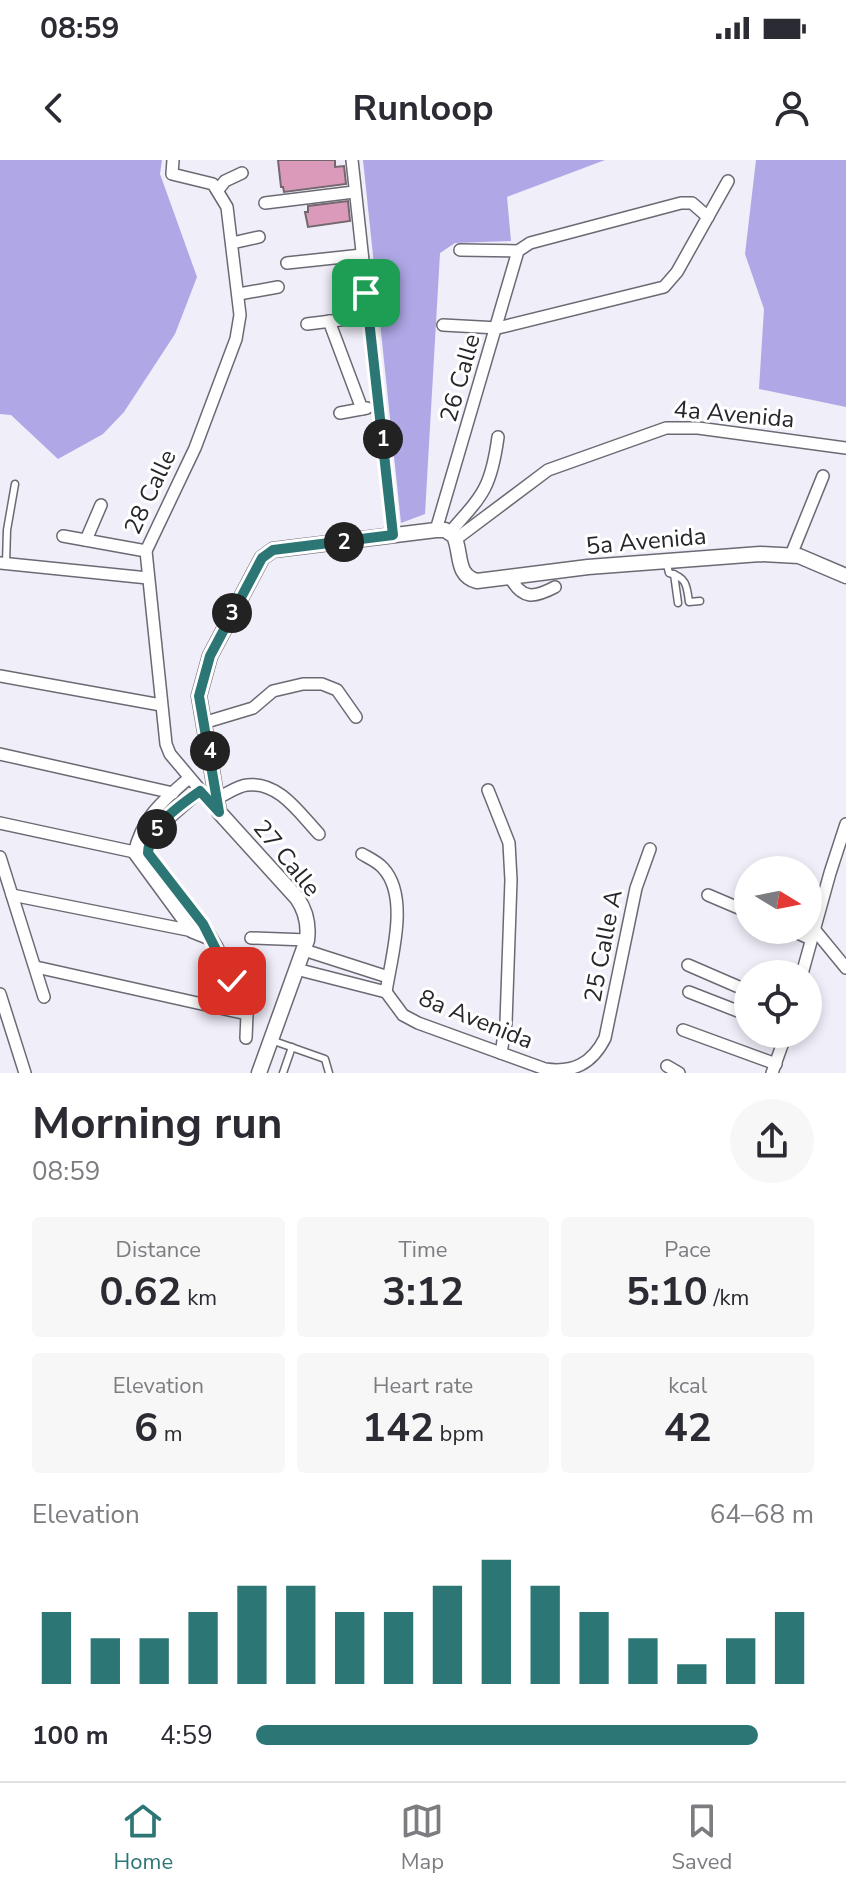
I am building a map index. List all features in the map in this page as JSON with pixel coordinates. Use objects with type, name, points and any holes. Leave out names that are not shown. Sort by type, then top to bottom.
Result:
[{"type":"street","points":[[173,160],[172,174],[215,187],[242,173]]},
{"type":"street","points":[[352,160],[393,535]]},
{"type":"street","points":[[443,325],[498,328],[664,287],[677,272],[728,181]]},
{"type":"street","name":"28 Calle","points":[[215,187],[227,207],[232,243],[240,315],[236,339],[195,448],[146,551],[166,744],[170,754],[200,791],[218,805]]},
{"type":"street","points":[[265,203],[354,192]]},
{"type":"street","points":[[460,250],[518,251],[530,243],[681,203],[692,203],[708,217]]},
{"type":"street","points":[[232,243],[259,237]]},
{"type":"street","name":"26 Calle","points":[[448,534],[518,251]]},
{"type":"street","points":[[287,263],[362,255]]},
{"type":"street","points":[[239,294],[278,287]]},
{"type":"street","points":[[307,324],[348,319]]},
{"type":"street","points":[[329,321],[362,409]]},
{"type":"street","points":[[340,413],[379,406]]},
{"type":"street","name":"4a Avenida","points":[[448,534],[548,470],[666,428],[698,428],[846,448]]},
{"type":"street","points":[[319,834],[278,792],[262,786],[247,785],[218,805],[199,696],[210,656],[262,558],[273,550],[393,535],[448,534],[470,512],[488,487],[498,437]]},
{"type":"street","points":[[791,555],[823,476]]},
{"type":"street","points":[[86,540],[101,505]]},
{"type":"street","name":"5a Avenida","points":[[448,534],[462,572],[473,580],[670,568],[751,554],[799,556],[846,576]]},
{"type":"street","points":[[63,536],[146,551]]},
{"type":"street","points":[[3,563],[148,578]]},
{"type":"street","points":[[510,577],[516,589],[526,595],[542,594],[555,587]]},
{"type":"street","points":[[0,676],[161,705]]},
{"type":"street","points":[[203,723],[253,708],[273,691],[303,684],[322,684],[337,690],[356,717]]},
{"type":"street","points":[[0,754],[173,793]]},
{"type":"street","points":[[134,853],[144,823],[189,778]]},
{"type":"street","points":[[488,790],[509,843],[511,880],[506,1023],[501,1053]]},
{"type":"street","points":[[200,791],[152,833],[148,853],[212,940],[242,998],[247,1014],[246,1038]]},
{"type":"street","name":"27 Calle","points":[[218,805],[304,907],[305,945]]},
{"type":"street","points":[[0,823],[134,853],[148,853]]},
{"type":"street","points":[[822,900],[846,824]]},
{"type":"street","name":"25 Calle A","points":[[598,1052],[610,1023],[636,888],[650,849]]},
{"type":"street","points":[[134,853],[192,932]]},
{"type":"street","points":[[362,854],[382,866],[396,906],[397,932],[386,992]]},
{"type":"street","points":[[0,857],[44,997]]},
{"type":"street","points":[[832,866],[846,870]]},
{"type":"street","points":[[12,895],[192,932],[212,940]]},
{"type":"street","points":[[708,895],[734,906]]},
{"type":"street","points":[[192,932],[203,924]]},
{"type":"street","points":[[251,938],[305,945],[388,977]]},
{"type":"street","points":[[822,944],[846,968]]},
{"type":"street","points":[[259,1073],[305,945]]},
{"type":"street","points":[[688,965],[734,985]]},
{"type":"street","points":[[36,967],[247,1014]]},
{"type":"street","name":"8a Avenida","points":[[296,969],[386,992],[403,1015],[545,1069],[565,1072],[598,1052]]},
{"type":"street","points":[[689,992],[734,1010]]},
{"type":"street","points":[[0,994],[25,1073]]},
{"type":"street","points":[[683,1030],[774,1069],[781,1048]]},
{"type":"street","points":[[667,1066],[679,1073]]},
{"type":"lane","points":[[3,563],[15,484]]},
{"type":"lane","points":[[670,568],[686,582],[689,602]]},
{"type":"lane","points":[[670,568],[675,603],[700,601]]},
{"type":"lane","points":[[271,1040],[325,1059],[329,1073]]},
{"type":"lane","points":[[283,1073],[292,1047]]},
{"type":"shaded area","points":[[0,160],[162,160],[160,174],[197,277],[175,334],[124,412],[103,434],[58,459],[11,415],[0,414]]},
{"type":"shaded area","points":[[363,160],[605,160],[507,197],[511,241],[455,243],[440,253],[425,514],[401,523]]},
{"type":"shaded area","points":[[756,160],[846,160],[846,407],[759,389],[764,309],[745,254]]},
{"type":"building","points":[[278,160],[335,160],[335,167],[344,166],[346,184],[284,192]]},
{"type":"building","points":[[348,201],[350,221],[308,227],[305,212],[308,212],[308,206]]},
{"type":"route","points":[[232,981],[203,924],[148,853],[149,841],[152,833],[200,791],[219,812],[199,696],[201,683],[210,656],[262,558],[273,550],[393,535],[366,293]]}]
